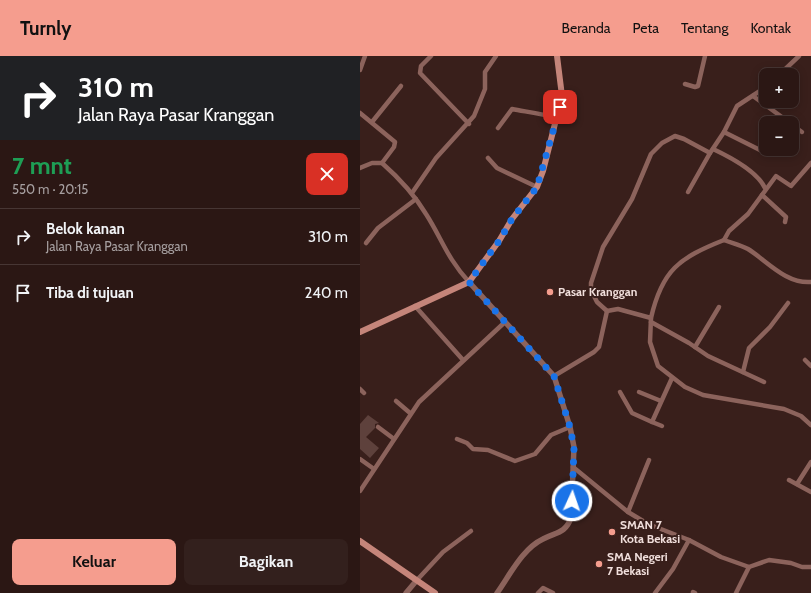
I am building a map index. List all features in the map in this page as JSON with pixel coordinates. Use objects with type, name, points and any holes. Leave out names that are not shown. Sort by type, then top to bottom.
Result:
[{"type":"main road","points":[[360,332],[469,282],[499,241],[512,219],[537,187],[558,118],[562,96],[557,56]]},
{"type":"main road","points":[[360,540],[434,593]]},
{"type":"street","points":[[360,70],[365,56]]},
{"type":"street","points":[[431,56],[421,66],[420,73],[469,124]]},
{"type":"street","points":[[412,193],[436,158],[469,124],[485,90],[485,72],[496,56]]},
{"type":"street","points":[[685,84],[694,87],[698,86],[705,56]]},
{"type":"street","points":[[786,68],[799,56]]},
{"type":"street","points":[[372,122],[402,86]]},
{"type":"street","points":[[688,192],[724,132],[737,106],[759,92]]},
{"type":"street","points":[[752,96],[780,116]]},
{"type":"street","points":[[498,128],[512,108],[558,118]]},
{"type":"street","points":[[360,113],[395,142],[394,147],[382,163]]},
{"type":"street","points":[[724,132],[759,150]]},
{"type":"street","points":[[607,311],[597,302],[591,290],[591,283],[603,247],[632,199],[651,154],[662,143],[675,136],[712,151],[744,166],[762,181],[765,188]]},
{"type":"street","points":[[488,158],[497,168],[537,187]]},
{"type":"street","points":[[360,168],[372,163],[382,163],[412,193],[427,215],[455,267],[554,376],[570,427],[574,448],[571,518],[568,527],[560,533],[542,539],[525,553],[497,593]]},
{"type":"street","points":[[811,163],[791,186],[776,176],[765,188],[762,195],[748,214],[729,231],[724,240],[705,247],[674,267],[661,285],[651,320],[650,342],[658,366],[685,387],[703,395],[784,409],[800,416],[811,425]]},
{"type":"street","points":[[762,195],[786,217],[785,222]]},
{"type":"street","points":[[366,243],[378,228],[416,199]]},
{"type":"street","points":[[724,240],[747,249],[777,272],[803,282],[811,282]]},
{"type":"street","points":[[743,372],[749,348],[770,327],[788,303]]},
{"type":"street","points":[[415,306],[463,360]]},
{"type":"street","points":[[695,347],[719,307]]},
{"type":"street","points":[[607,311],[618,309],[651,320],[708,356],[764,382]]},
{"type":"street","points":[[554,376],[594,352],[598,347],[607,311]]},
{"type":"street","points":[[360,491],[410,413],[419,402],[505,322]]},
{"type":"street","points":[[805,360],[811,366]]},
{"type":"street","points":[[652,422],[672,378]]},
{"type":"street","points":[[360,389],[364,393]]},
{"type":"street","points":[[620,392],[632,413],[662,426]]},
{"type":"street","points":[[640,392],[661,401]]},
{"type":"street","points":[[396,400],[410,413]]},
{"type":"street","points":[[378,427],[394,439]]},
{"type":"street","points":[[457,439],[467,443],[472,449],[488,450],[515,461],[535,454],[551,434],[570,427]]},
{"type":"street","points":[[360,459],[374,469]]},
{"type":"street","points":[[628,512],[649,460]]},
{"type":"street","points":[[798,484],[811,462]]},
{"type":"street","points":[[573,467],[628,512],[648,524],[688,540],[721,557],[749,566],[769,560],[791,563],[802,567],[811,567]]},
{"type":"street","points":[[789,480],[811,492]]},
{"type":"street","points":[[406,593],[443,552],[471,530]]},
{"type":"street","points":[[655,593],[673,569],[688,540]]},
{"type":"street","points":[[736,593],[749,566]]},
{"type":"street","points":[[538,593],[543,588],[553,593]]},
{"type":"building","points":[[368,415],[379,423],[375,424],[375,428],[366,437],[379,448],[370,458],[360,449],[360,424]]},
{"type":"place","name":"Pasar Kranggan","points":[[550,292]]},
{"type":"place","name":"SMAN 7 Kota Bekasi","points":[[612,532]]},
{"type":"place","name":"SMA Negeri 7 Bekasi","points":[[599,564]]},
{"type":"route","points":[[560,107],[537,187],[512,219],[499,241],[469,282],[554,376],[570,427],[574,448],[572,501]]}]
